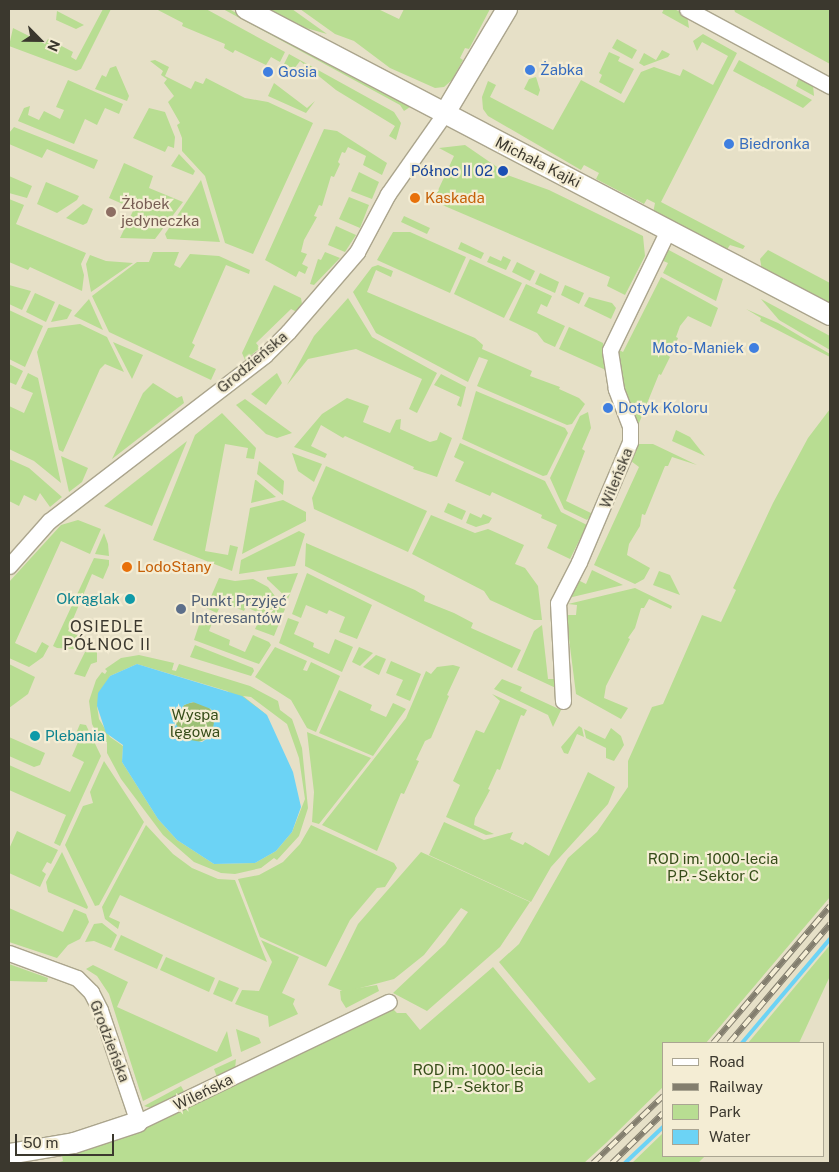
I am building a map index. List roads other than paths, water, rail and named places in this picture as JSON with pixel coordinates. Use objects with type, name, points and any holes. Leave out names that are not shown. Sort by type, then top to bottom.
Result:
[{"type":"street","name":"Michała Kajki","points":[[246,9],[830,315]]},
{"type":"street","points":[[445,114],[507,9]]},
{"type":"street","points":[[687,9],[710,14],[830,86]]},
{"type":"street","name":"Grodzieńska","points":[[9,566],[49,522],[265,354],[288,332],[357,252],[388,194],[445,114]]},
{"type":"street","name":"Wileńska","points":[[563,701],[556,612],[558,603],[579,562],[630,442],[630,426],[616,389],[610,350],[668,230]]},
{"type":"street","name":"Grodzieńska","points":[[9,953],[68,974],[84,984],[100,1010],[138,1122]]},
{"type":"street","name":"Wileńska","points":[[9,1154],[74,1143],[138,1122],[389,1002]]},
{"type":"water","points":[[137,664],[242,696],[267,715],[293,772],[301,807],[292,832],[276,851],[255,863],[214,864],[177,840],[158,819],[122,762],[123,745],[106,733],[97,706],[98,693],[110,676]],"holes":[[[193,702],[211,709],[215,718],[211,736],[202,742],[184,739],[175,722],[184,705]]]},
{"type":"waterway","points":[[743,1042],[830,939]]},
{"type":"waterway","points":[[625,1163],[662,1128]]},
{"type":"railway","points":[[714,1042],[830,906]]},
{"type":"railway","points":[[730,1042],[830,924]]},
{"type":"railway","points":[[593,1163],[662,1097]]},
{"type":"railway","points":[[612,1163],[662,1114]]},
{"type":"place","name":"Żabka","points":[[530,70]]},
{"type":"place","name":"Gosia","points":[[268,72]]},
{"type":"place","name":"Biedronka","points":[[729,144]]},
{"type":"place","name":"Północ II 02","points":[[503,171]]},
{"type":"place","name":"Kaskada","points":[[415,198]]},
{"type":"place","name":"Żłobek jedyneczka","points":[[111,212]]},
{"type":"place","name":"Moto-Maniek","points":[[754,348]]},
{"type":"place","name":"Dotyk Koloru","points":[[608,408]]},
{"type":"place","name":"LodoStany","points":[[127,567]]},
{"type":"place","name":"Okrąglak","points":[[130,599]]},
{"type":"place","name":"Punkt Przyjęć Interesantów","points":[[181,609]]},
{"type":"place","name":"Plebania","points":[[35,736]]},
{"type":"district","name":"OSIEDLE PÓŁNOC II","points":[[107,636]]},
{"type":"park label","name":"Wyspa lęgowa","points":[[195,722]]},
{"type":"park label","name":"ROD im. 1000-lecia P.P. - Sektor C","points":[[713,866]]},
{"type":"park label","name":"ROD im. 1000-lecia P.P. - Sektor B","points":[[478,1078]]}]
